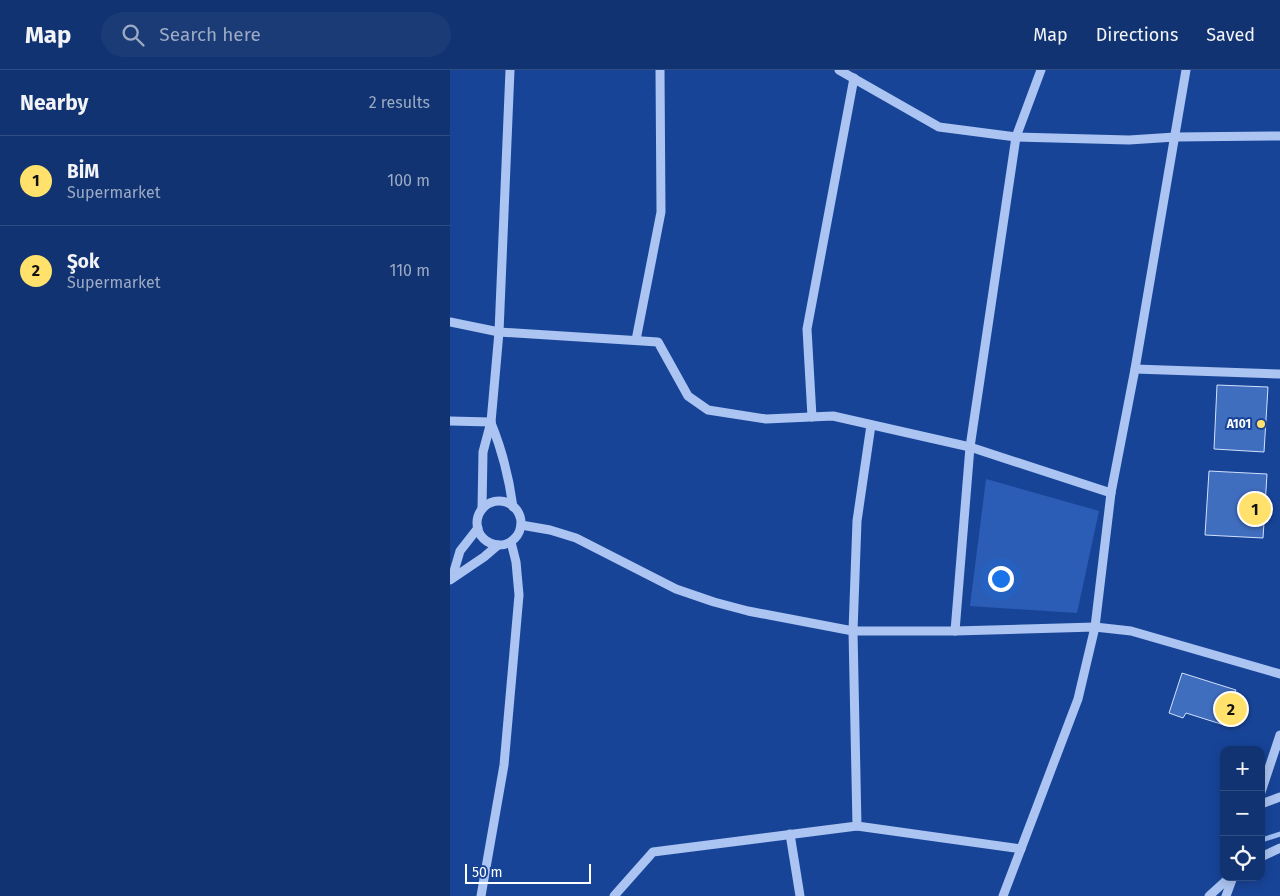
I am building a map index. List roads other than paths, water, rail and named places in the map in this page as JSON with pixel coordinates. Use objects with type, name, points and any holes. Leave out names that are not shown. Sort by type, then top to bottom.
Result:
[{"type":"street","points":[[498,545],[485,540],[478,528],[477,522],[482,509],[484,452],[491,422],[499,332],[510,70]]},
{"type":"street","points":[[636,340],[661,212],[660,70]]},
{"type":"street","points":[[840,70],[939,127],[1016,137],[1129,140],[1175,137],[1280,136]]},
{"type":"street","points":[[955,631],[970,447],[1016,137],[1041,70]]},
{"type":"street","points":[[1003,896],[1078,698],[1095,627],[1111,493],[1135,369],[1186,70]]},
{"type":"street","points":[[812,417],[807,329],[854,78]]},
{"type":"street","points":[[450,322],[499,332],[658,342],[688,396],[708,410],[766,419],[833,416],[970,447],[1111,493]]},
{"type":"street","points":[[1135,369],[1280,374]]},
{"type":"street","points":[[450,421],[491,422]]},
{"type":"street","points":[[451,579],[484,557],[498,545],[511,542],[520,532],[521,518],[513,507],[510,483],[502,450],[491,422]]},
{"type":"street","points":[[857,826],[853,631],[857,522],[871,425]]},
{"type":"street","points":[[482,509],[500,501],[513,507]]},
{"type":"street","points":[[521,525],[550,530],[576,538],[676,589],[748,611],[853,631],[955,631],[1095,627],[1131,631],[1280,674]]},
{"type":"street","points":[[451,579],[460,551],[478,528]]},
{"type":"street","points":[[482,896],[504,765],[519,595],[516,562],[511,542]]},
{"type":"street","points":[[1261,791],[1280,735]]},
{"type":"street","points":[[1265,803],[1280,797]]},
{"type":"street","points":[[614,896],[653,852],[857,826],[1021,849]]},
{"type":"street","points":[[790,834],[800,896]]},
{"type":"street","points":[[1265,855],[1280,848]]},
{"type":"street","points":[[1209,896],[1227,881]]},
{"type":"street","points":[[1226,896],[1231,881]]},
{"type":"waterway","points":[[1265,839],[1280,834]]},
{"type":"place","name":"A101","points":[[1261,424]]},
{"type":"place","name":"BİM","points":[[1255,509]]},
{"type":"place","name":"Şok","points":[[1231,709]]}]
